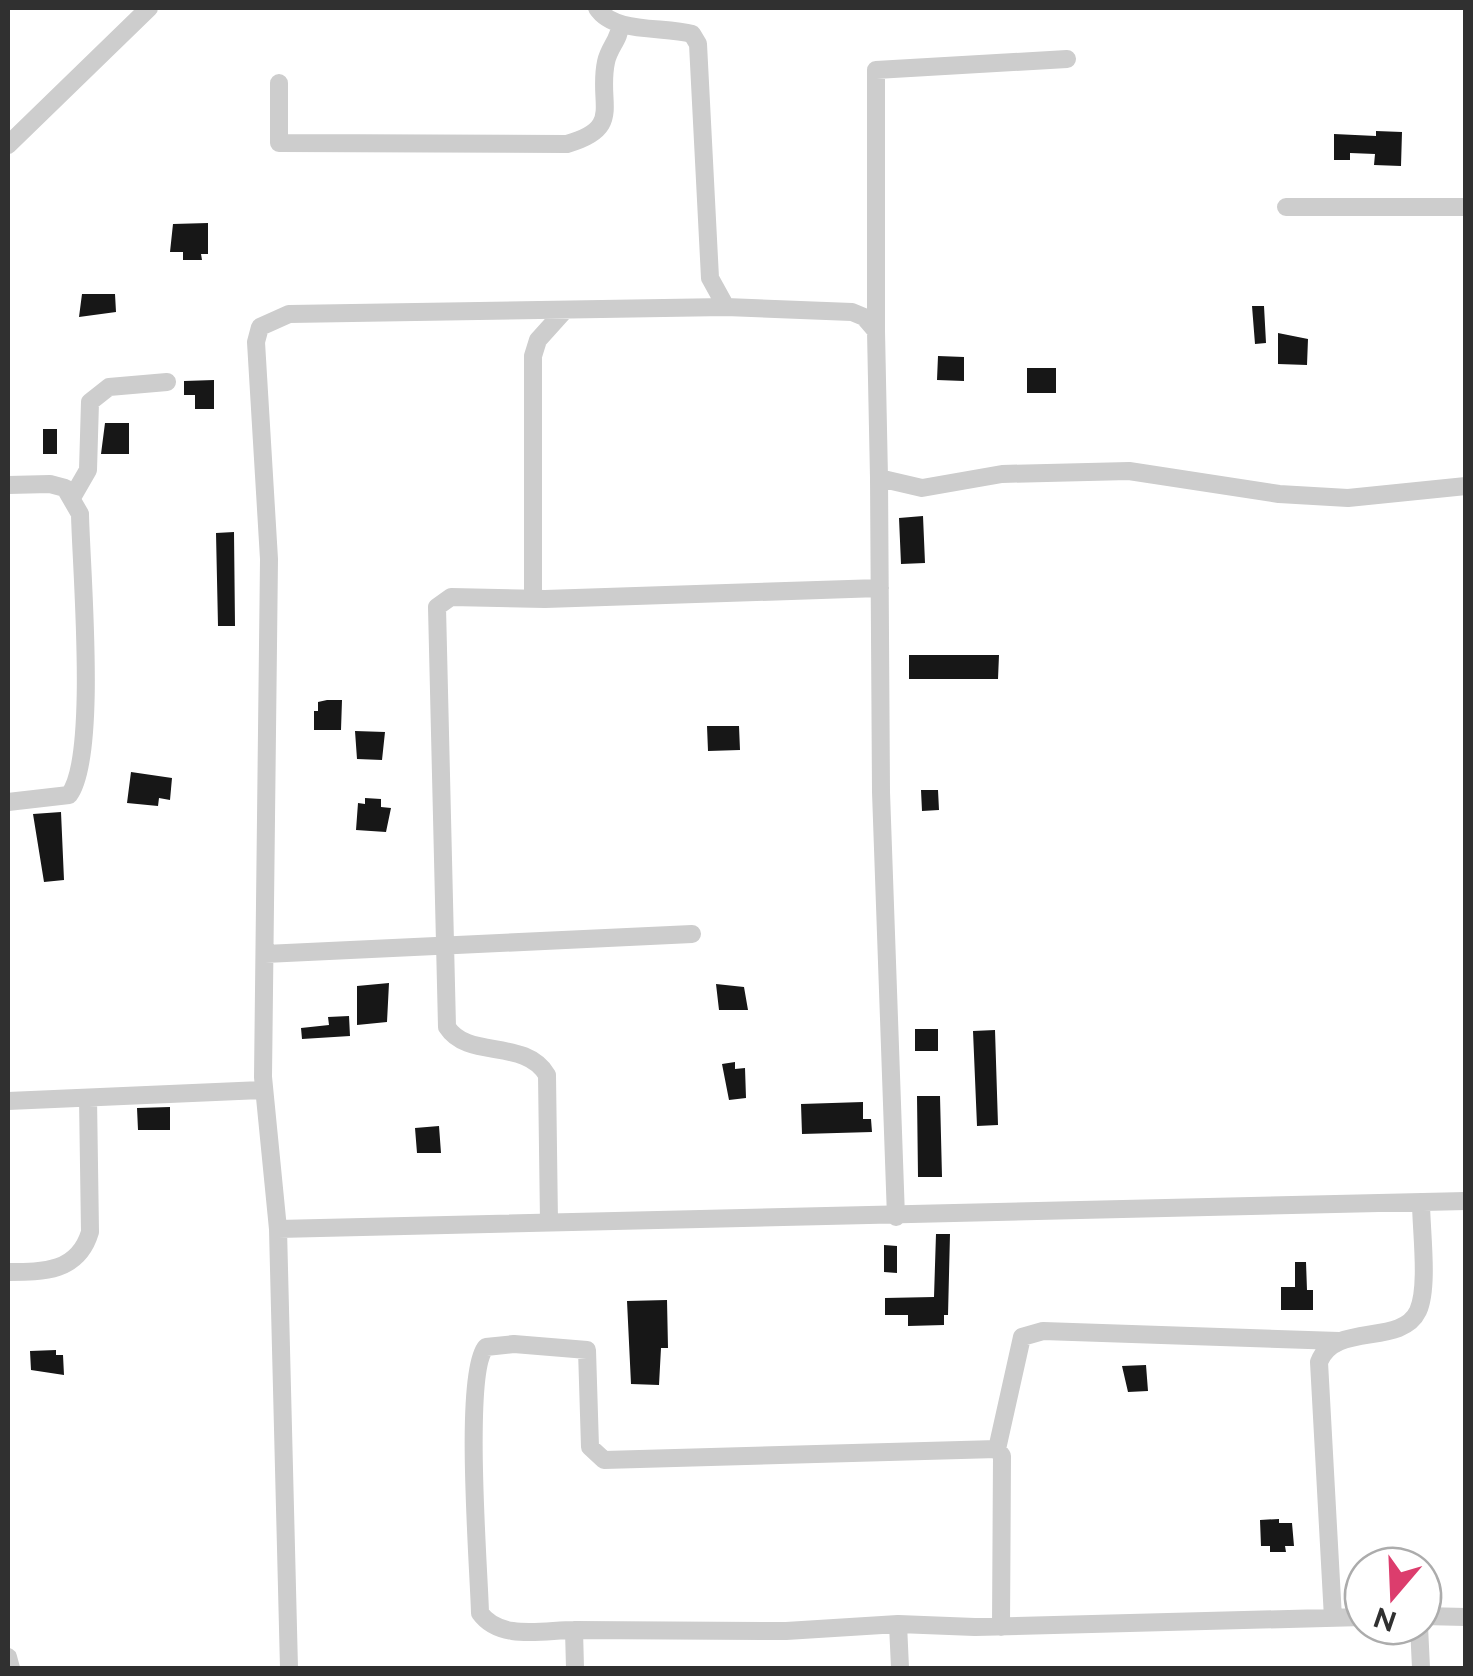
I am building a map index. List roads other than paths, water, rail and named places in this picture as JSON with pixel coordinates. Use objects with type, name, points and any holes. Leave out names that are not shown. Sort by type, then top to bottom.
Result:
[{"type":"street","points":[[8,145],[149,8]]},
{"type":"street","points":[[597,8],[603,17],[620,25],[670,28],[692,34],[698,44],[710,278],[726,307]]},
{"type":"street","points":[[279,83],[279,143],[567,144],[592,138],[604,120],[605,64],[620,34],[620,25]]},
{"type":"street","points":[[896,1217],[881,792],[876,70],[1067,59]]},
{"type":"street","points":[[1286,206],[1466,207]]},
{"type":"street","points":[[688,308],[710,278]]},
{"type":"street","points":[[289,1668],[278,1229],[264,1090],[270,559],[256,342],[260,327],[290,314],[726,307],[852,312],[864,317],[876,331]]},
{"type":"street","points":[[533,599],[533,356],[538,340],[565,310]]},
{"type":"street","points":[[73,496],[88,470],[90,402],[109,386],[166,382]]},
{"type":"street","points":[[878,478],[922,488],[1002,474],[1129,471],[1279,494],[1348,498],[1466,486]]},
{"type":"street","points":[[8,485],[50,484],[73,496],[80,514],[84,718],[77,784],[69,794],[52,800],[8,802]]},
{"type":"street","points":[[550,1222],[546,1075],[541,1066],[520,1054],[458,1040],[450,1033],[442,945],[436,608],[451,596],[533,599],[880,588]]},
{"type":"street","points":[[264,954],[692,934]]},
{"type":"street","points":[[8,1101],[264,1090]]},
{"type":"street","points":[[8,1272],[46,1272],[71,1263],[85,1249],[90,1232],[88,1098]]},
{"type":"street","points":[[1001,1626],[1002,1456],[997,1449],[1022,1336],[1043,1331],[1339,1341],[1402,1326],[1416,1314],[1422,1298],[1421,1202]]},
{"type":"street","points":[[278,1229],[1466,1202]]},
{"type":"street","points":[[1333,1618],[1319,1362],[1327,1348],[1339,1341]]},
{"type":"street","points":[[997,1449],[604,1460],[590,1447],[588,1350],[530,1344],[486,1347],[478,1360],[474,1445],[480,1613],[489,1626],[505,1631],[786,1631],[898,1624],[1001,1626],[1343,1618]]},
{"type":"street","points":[[898,1624],[900,1668]]},
{"type":"street","points":[[574,1630],[575,1668]]},
{"type":"street","points":[[8,1657],[10,1668]]}]
